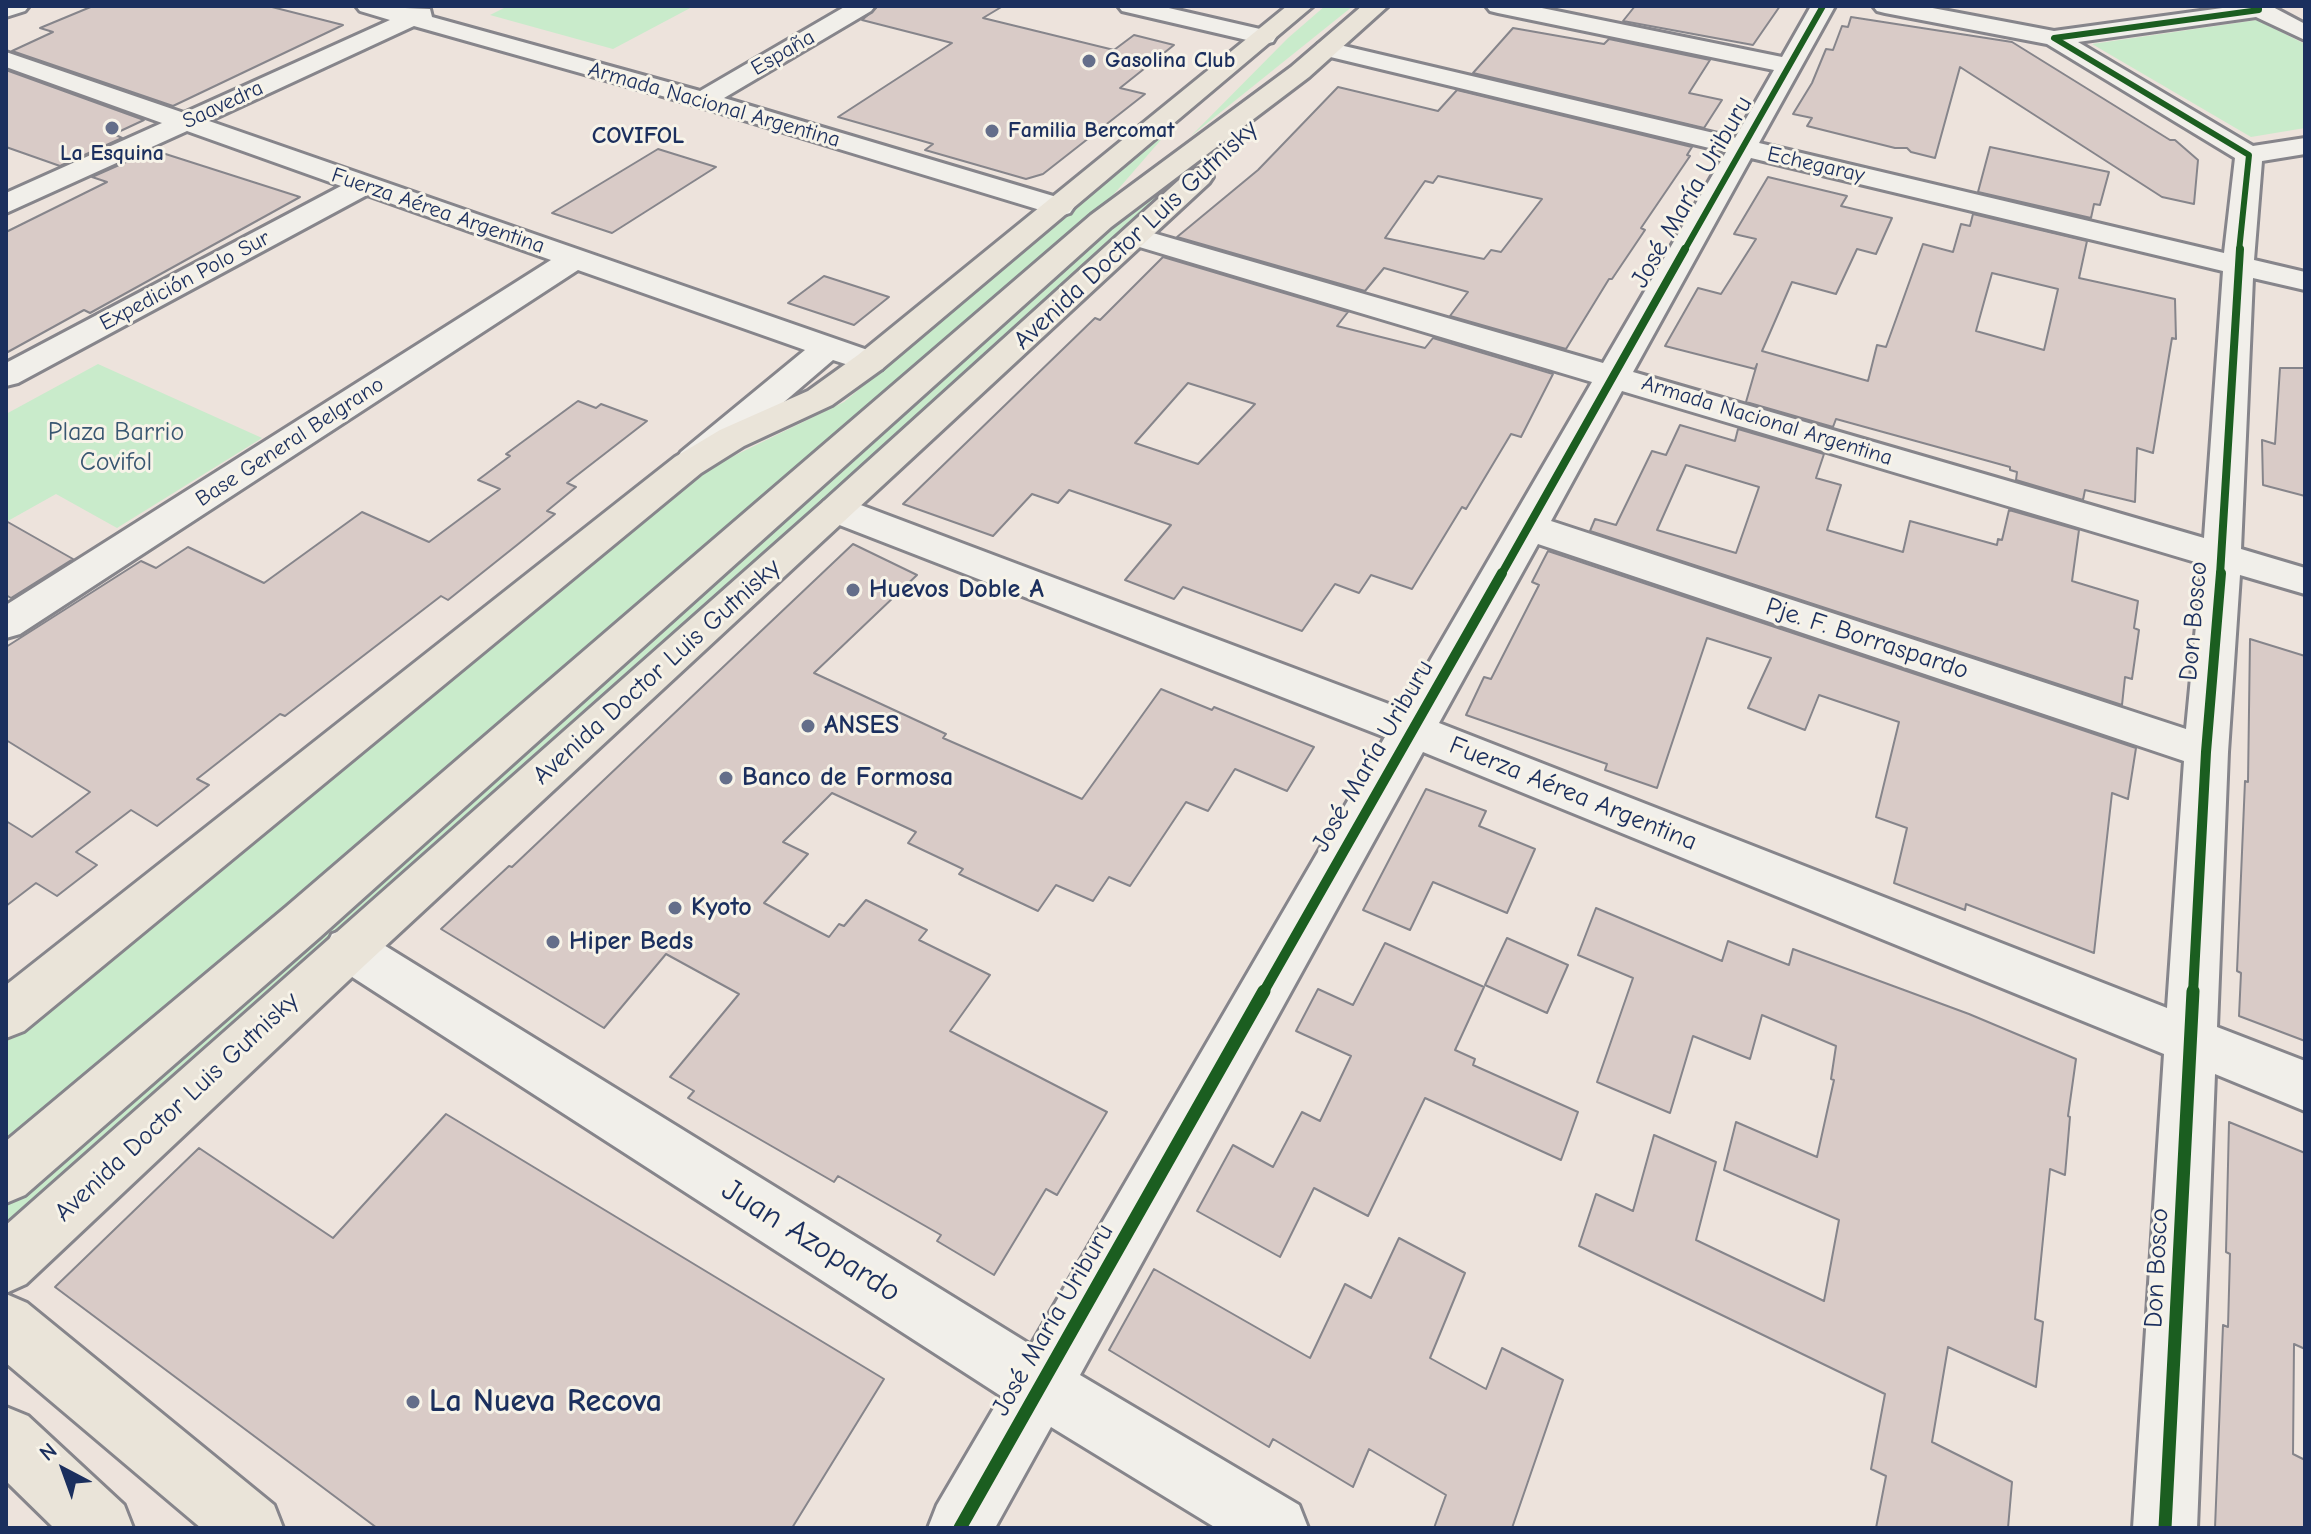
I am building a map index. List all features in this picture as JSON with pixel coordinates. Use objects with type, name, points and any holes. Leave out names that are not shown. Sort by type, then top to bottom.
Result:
[{"type":"main road","name":"Avenida Doctor Luis Gutnisky","points":[[6,1015],[688,465],[732,438],[820,398],[870,362],[1301,6]]},
{"type":"main road","name":"Avenida Doctor Luis Gutnisky","points":[[6,1176],[1119,229],[1376,6]]},
{"type":"main road","name":"Avenida Doctor Luis Gutnisky","points":[[1119,229],[1241,57]]},
{"type":"main road","name":"Avenida Doctor Luis Gutnisky","points":[[6,1264],[349,949],[837,510],[1119,229],[1287,93],[1300,72]]},
{"type":"main road","points":[[6,1324],[251,1528]]},
{"type":"main road","points":[[6,1438],[101,1528]]},
{"type":"street","points":[[6,10],[17,6]]},
{"type":"street","name":"Armada Nacional Argentina","points":[[368,6],[703,100],[1060,207]]},
{"type":"street","name":"Saavedra","points":[[6,204],[439,6]]},
{"type":"street","name":"España","points":[[703,100],[863,6]]},
{"type":"street","points":[[1130,6],[1264,37]]},
{"type":"street","points":[[1498,6],[1789,66]]},
{"type":"street","name":"José María Uriburu","points":[[960,1528],[1823,6]]},
{"type":"street","points":[[1885,6],[2054,38],[2259,8],[2305,33]]},
{"type":"street","points":[[2054,38],[2249,155],[2305,146]]},
{"type":"street","name":"Echegaray","points":[[1327,49],[2305,281]]},
{"type":"street","name":"Fuerza Aérea Argentina","points":[[6,59],[870,362]]},
{"type":"street","name":"Don Bosco","points":[[2165,1528],[2206,752],[2222,556],[2238,266],[2249,155]]},
{"type":"street","name":"Expedición Polo Sur","points":[[6,376],[364,185]]},
{"type":"street","name":"Armada Nacional Argentina","points":[[1119,229],[2305,581]]},
{"type":"street","name":"Base General Belgrano","points":[[6,624],[574,259]]},
{"type":"street","points":[[688,465],[827,348]]},
{"type":"street","name":"Fuerza Aérea Argentina","points":[[837,510],[1413,730],[2305,1086]]},
{"type":"street","name":"Pje. F. Borraspardo","points":[[1528,527],[2206,752]]},
{"type":"street","name":"Juan Azopardo","points":[[349,949],[1041,1386],[1276,1528]]},
{"type":"green space","points":[[508,6],[694,6],[613,49],[490,15]]},
{"type":"green space","points":[[1325,6],[1353,6],[1191,136],[1288,38]]},
{"type":"green space","points":[[2257,20],[2305,44],[2305,128],[2251,137],[2092,44]]},
{"type":"green space","points":[[1270,97],[1137,222],[6,1249],[6,1038],[701,472],[844,402],[1185,112],[1056,261]]},
{"type":"green space","name":"Plaza Barrio Covifol","points":[[98,364],[262,438],[117,528],[56,494],[6,522],[6,414]]},
{"type":"building","points":[[93,6],[268,6],[343,25],[173,106],[12,51],[53,32],[40,28]]},
{"type":"building","name":"Familia Bercomat","points":[[878,6],[1003,6],[983,18],[1114,50],[1134,35],[1174,45],[1120,88],[1145,94],[1043,174],[1026,179],[925,150],[933,144],[838,117],[952,43],[862,20]]},
{"type":"building","points":[[1635,6],[1780,6],[1753,45],[1623,21]]},
{"type":"building","points":[[1851,17],[2012,42],[2170,140],[2175,140],[2198,160],[2194,204],[2162,197],[1960,67],[1935,158],[1911,152],[1907,148],[1895,148],[1807,126],[1812,118],[1793,114],[1812,83],[1826,49],[1833,50],[1842,26],[1848,27]]},
{"type":"building","points":[[1513,28],[1604,44],[1609,39],[1710,60],[1689,93],[1722,100],[1704,128],[1473,73]]},
{"type":"building","points":[[6,70],[144,120],[114,134],[122,138],[60,166],[6,147]]},
{"type":"building","points":[[1338,87],[1438,111],[1457,90],[1692,147],[1687,155],[1690,156],[1641,228],[1645,230],[1612,279],[1609,279],[1566,349],[1450,316],[1468,292],[1384,268],[1365,291],[1177,237],[1258,170]],"holes":[[[1438,176],[1542,199],[1501,252],[1491,250],[1484,259],[1385,238],[1425,181],[1433,183]]]},
{"type":"building","points":[[1990,147],[2109,172],[2100,205],[2094,204],[2091,218],[1978,192]]},
{"type":"building","points":[[658,149],[716,167],[612,233],[552,213]]},
{"type":"building","points":[[153,150],[300,197],[90,313],[84,310],[6,353],[6,232],[107,182],[92,177]]},
{"type":"building","points":[[1768,177],[1847,196],[1841,206],[1892,218],[1876,254],[1857,249],[1836,294],[1792,282],[1762,351],[1868,381],[1877,345],[1886,347],[1923,244],[1953,252],[1961,224],[1970,226],[1973,214],[2087,241],[2079,278],[2175,299],[2176,339],[2172,338],[2153,453],[2137,448],[2135,502],[2085,490],[2083,500],[2016,480],[2017,472],[2010,470],[2010,467],[1836,419],[1833,427],[1746,402],[1757,364],[1755,369],[1665,346],[1698,288],[1721,294],[1756,239],[1734,234]],"holes":[[[1992,273],[2058,289],[2044,350],[1976,331]]]},
{"type":"building","points":[[1163,257],[1348,312],[1337,326],[1425,348],[1433,338],[1553,374],[1521,437],[1511,434],[1466,509],[1462,507],[1412,589],[1371,575],[1359,593],[1335,584],[1302,631],[1183,587],[1174,599],[1125,580],[1171,525],[1069,490],[1058,503],[1032,494],[993,536],[903,504],[1095,318],[1100,320]],"holes":[[[1188,383],[1255,404],[1198,464],[1135,443]]]},
{"type":"building","points":[[824,276],[889,297],[854,325],[788,303]]},
{"type":"building","points":[[2280,368],[2305,368],[2305,496],[2263,485],[2262,440],[2275,444]]},
{"type":"building","points":[[578,401],[596,408],[601,404],[647,421],[567,483],[576,487],[547,511],[555,514],[448,600],[441,596],[197,779],[209,785],[157,826],[131,810],[76,852],[97,865],[57,896],[36,883],[6,906],[6,821],[32,837],[90,792],[6,740],[6,647],[141,561],[156,568],[188,547],[264,583],[362,512],[429,542],[500,489],[478,480],[510,456],[506,454]]},
{"type":"building","points":[[1680,425],[1735,441],[1738,429],[1824,454],[1816,478],[1841,485],[1827,530],[1903,552],[1910,521],[1997,545],[1998,539],[2002,540],[2009,510],[2079,530],[2072,581],[2138,601],[2134,628],[2139,630],[2132,679],[2125,677],[2122,705],[1590,531],[1595,519],[1616,525],[1652,451],[1666,455]],"holes":[[[1686,465],[1759,487],[1736,553],[1657,530]]]},
{"type":"building","points":[[6,521],[73,559],[11,598],[6,595]]},
{"type":"building","points":[[853,544],[917,575],[814,673],[946,734],[943,738],[1082,799],[1161,689],[1314,747],[1287,791],[1235,769],[1208,811],[1186,802],[1130,886],[1109,877],[1093,901],[1056,885],[1038,911],[959,874],[963,869],[908,843],[916,832],[832,793],[783,842],[808,854],[764,903],[829,937],[839,924],[844,926],[866,900],[927,930],[919,940],[990,975],[950,1031],[1107,1112],[1057,1195],[1046,1189],[994,1275],[937,1241],[941,1235],[838,1176],[834,1182],[688,1098],[694,1091],[670,1077],[739,994],[666,954],[604,1028],[441,929],[509,866],[512,867]]},
{"type":"building","points":[[1548,551],[2136,748],[2128,799],[2112,793],[2094,953],[1966,904],[1965,910],[1894,883],[1907,828],[1876,817],[1899,722],[1819,695],[1805,730],[1748,708],[1771,658],[1707,638],[1657,788],[1605,770],[1607,764],[1466,715],[1484,677],[1491,679],[1539,585],[1532,582]]},
{"type":"building","points":[[2250,639],[2305,656],[2305,1041],[2239,1016],[2241,973],[2237,971],[2245,781],[2248,782]]},
{"type":"building","points":[[1426,789],[1486,811],[1479,826],[1535,849],[1507,913],[1433,882],[1410,930],[1363,910]]},
{"type":"building","points":[[1596,908],[1722,961],[1728,941],[1789,965],[1793,949],[1969,1014],[2076,1059],[2068,1116],[2065,1175],[2050,1169],[2035,1319],[2043,1322],[2036,1387],[1948,1347],[1932,1442],[2012,1482],[2008,1528],[1876,1528],[1886,1476],[1871,1469],[1885,1394],[1579,1246],[1596,1194],[1633,1211],[1654,1135],[1716,1162],[1696,1240],[1824,1301],[1839,1220],[1724,1170],[1736,1122],[1817,1157],[1834,1080],[1831,1079],[1836,1046],[1762,1015],[1750,1059],[1693,1036],[1670,1113],[1597,1082],[1633,978],[1578,955]]},
{"type":"building","points":[[1507,938],[1568,965],[1547,1013],[1485,985]]},
{"type":"building","points":[[1385,943],[1484,987],[1455,1050],[1475,1059],[1473,1065],[1578,1112],[1561,1160],[1425,1098],[1368,1216],[1314,1188],[1280,1257],[1197,1211],[1233,1145],[1273,1167],[1302,1112],[1320,1121],[1351,1056],[1296,1031],[1318,989],[1353,1005]]},
{"type":"building","points":[[446,1114],[884,1379],[792,1528],[377,1528],[55,1287],[199,1148],[333,1238]]},
{"type":"building","points":[[2229,1122],[2305,1153],[2305,1349],[2294,1344],[2293,1454],[2305,1460],[2305,1528],[2215,1528],[2223,1325],[2228,1327]]},
{"type":"building","points":[[1399,1238],[1465,1273],[1430,1358],[1486,1389],[1502,1348],[1563,1380],[1512,1528],[1434,1528],[1446,1495],[1369,1449],[1353,1487],[1273,1439],[1269,1447],[1109,1350],[1154,1269],[1310,1358],[1345,1284],[1371,1298]]},
{"type":"cycle path","points":[[960,1528],[1823,6]]},
{"type":"cycle path","points":[[2165,1528],[2206,752],[2222,556],[2238,266],[2249,155],[2054,38],[2259,10],[2259,6]]},
{"type":"place","name":"Gasolina Club","points":[[1089,61]]},
{"type":"place","name":"La Esquina","points":[[112,128]]},
{"type":"place","name":"Familia Bercomat","points":[[992,131]]},
{"type":"place","name":"Huevos Doble A","points":[[853,590]]},
{"type":"place","name":"ANSES","points":[[808,726]]},
{"type":"place","name":"Banco de Formosa","points":[[726,778]]},
{"type":"place","name":"Kyoto","points":[[675,908]]},
{"type":"place","name":"Hiper Beds","points":[[553,942]]},
{"type":"place","name":"La Nueva Recova","points":[[413,1402]]},
{"type":"district","name":"COVIFOL","points":[[638,136]]}]
